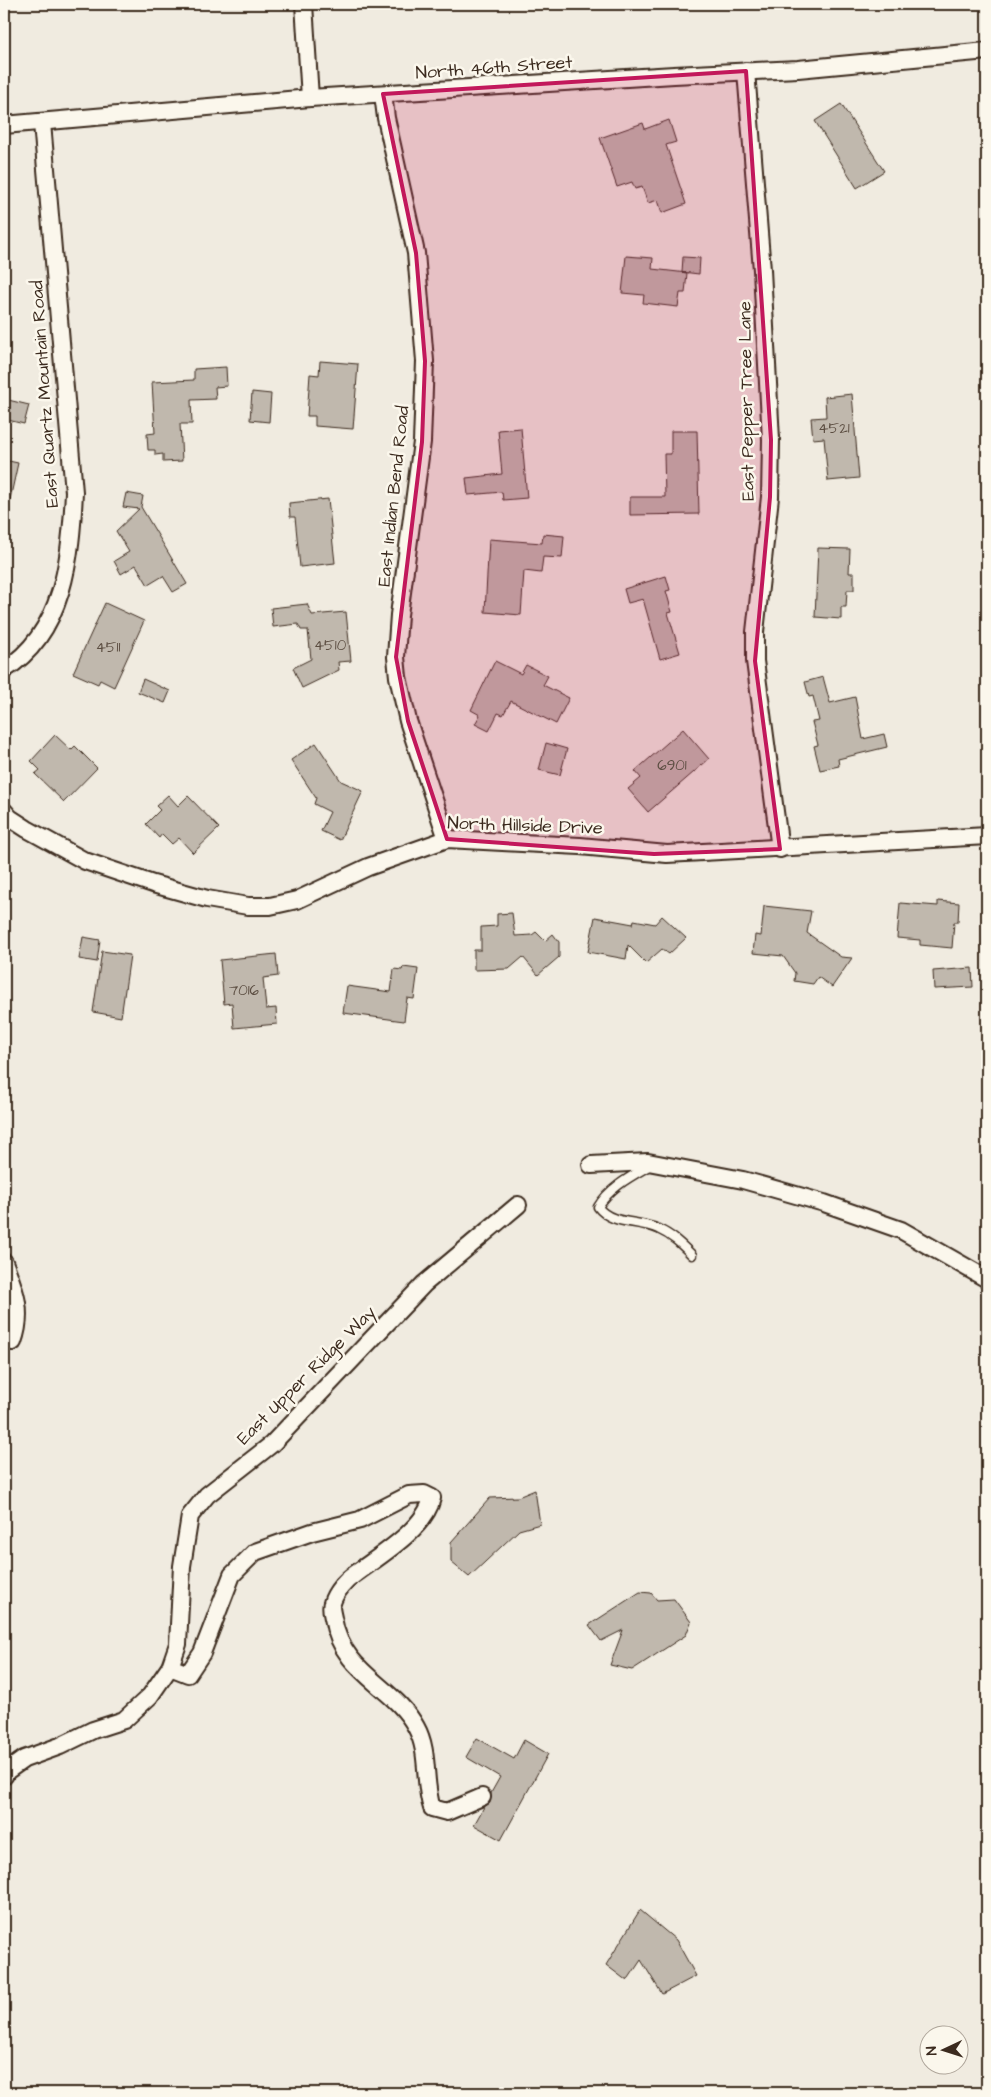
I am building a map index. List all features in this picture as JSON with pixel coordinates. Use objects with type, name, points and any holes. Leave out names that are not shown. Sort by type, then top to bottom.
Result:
[{"type":"street","points":[[304,4],[310,98]]},
{"type":"street","name":"North 46th Street","points":[[4,125],[310,98],[798,69],[987,51]]},
{"type":"street","name":"East Pepper Tree Lane","points":[[746,71],[762,270],[771,440],[770,497],[756,632],[755,661],[780,849]]},
{"type":"street","name":"East Indian Bend Road","points":[[383,94],[386,118],[416,254],[425,361],[422,442],[399,615],[396,658],[398,677],[408,721],[447,839]]},
{"type":"street","name":"East Quartz Mountain Road","points":[[4,670],[14,664],[35,643],[59,600],[72,533],[74,492],[42,123]]},
{"type":"street","name":"North Hillside Drive","points":[[4,812],[28,829],[85,860],[153,884],[207,899],[248,906],[270,906],[297,900],[368,867],[447,839],[580,846],[654,854],[780,849],[987,836]]},
{"type":"street","points":[[592,1165],[653,1163],[743,1180],[824,1203],[901,1230],[987,1279]]},
{"type":"street","name":"East Upper Ridge Way","points":[[4,1776],[6,1771],[24,1759],[60,1746],[92,1730],[124,1720],[150,1696],[170,1668],[178,1644],[181,1616],[182,1566],[190,1516],[207,1495],[272,1444],[424,1284],[518,1205]]},
{"type":"street","points":[[4,1262],[17,1300],[19,1312],[15,1342]]},
{"type":"street","points":[[170,1668],[188,1674],[202,1653],[232,1575],[255,1552],[312,1532],[360,1520],[408,1495],[424,1494],[432,1498],[430,1508],[417,1525],[389,1549],[348,1579],[337,1594],[331,1604],[335,1629],[341,1645],[364,1675],[406,1713],[417,1728],[425,1753],[427,1794],[432,1808],[447,1812],[482,1797]]},
{"type":"lane","points":[[653,1163],[618,1185],[603,1199],[598,1208],[602,1214],[613,1218],[643,1223],[660,1229],[676,1239],[692,1255]]},
{"type":"highlighted area","points":[[746,71],[771,440],[770,497],[755,661],[780,849],[654,854],[447,839],[408,721],[396,657],[422,442],[425,361],[416,253],[383,94]]},
{"type":"building","points":[[841,104],[884,171],[857,188],[815,121]]},
{"type":"building","points":[[669,120],[676,142],[666,145],[686,204],[662,213],[658,200],[648,203],[642,187],[635,189],[632,182],[617,187],[600,138],[643,123],[645,129]]},
{"type":"building","points":[[626,256],[653,258],[652,269],[687,273],[685,293],[680,293],[678,307],[643,303],[644,295],[622,293]]},
{"type":"building","points":[[683,257],[700,258],[699,274],[682,272]]},
{"type":"building","points":[[320,361],[358,364],[353,429],[315,426],[315,416],[307,416],[310,374],[319,375]]},
{"type":"building","points":[[226,367],[227,386],[215,387],[216,399],[191,400],[192,424],[180,424],[182,461],[163,462],[163,454],[155,455],[155,450],[148,450],[147,434],[155,433],[152,382],[194,380],[194,369]]},
{"type":"building","points":[[252,392],[271,394],[269,422],[250,420]]},
{"type":"building","points":[[852,394],[859,478],[828,481],[824,438],[813,439],[811,418],[826,417],[825,397]]},
{"type":"building","points":[[4,399],[29,405],[24,424],[4,419]]},
{"type":"building","points":[[521,428],[527,498],[503,500],[502,492],[468,495],[466,478],[502,474],[498,430]]},
{"type":"building","points":[[671,431],[697,431],[699,514],[630,515],[630,497],[665,497],[664,454],[671,454]]},
{"type":"building","points":[[4,460],[18,463],[9,504],[4,503]]},
{"type":"building","points":[[126,493],[143,496],[141,507],[187,584],[173,592],[163,576],[148,585],[136,565],[121,574],[114,561],[129,552],[116,531],[139,509],[123,507]]},
{"type":"building","points":[[328,499],[335,563],[300,567],[295,517],[290,517],[289,503]]},
{"type":"building","points":[[543,534],[564,536],[562,558],[543,557],[541,573],[524,571],[521,615],[485,612],[489,539],[542,543]]},
{"type":"building","points":[[818,548],[850,549],[849,573],[854,573],[854,590],[847,590],[846,607],[841,607],[841,619],[815,617]]},
{"type":"building","points":[[666,576],[670,590],[666,591],[672,612],[668,613],[680,653],[660,659],[643,599],[628,603],[624,589]]},
{"type":"building","points":[[105,603],[144,621],[114,687],[100,680],[98,684],[73,673]]},
{"type":"building","points":[[307,604],[312,615],[346,612],[351,661],[338,662],[339,670],[302,688],[293,668],[311,659],[308,630],[301,630],[298,624],[273,627],[271,608]]},
{"type":"building","points":[[495,661],[521,674],[526,665],[548,676],[543,685],[569,698],[556,724],[511,701],[503,715],[498,713],[489,731],[475,724],[480,715],[471,710]]},
{"type":"building","points":[[823,677],[830,703],[855,697],[863,739],[884,734],[887,747],[838,759],[839,766],[820,770],[814,746],[818,745],[812,722],[819,721],[813,696],[809,697],[805,682]]},
{"type":"building","points":[[143,679],[170,691],[165,703],[138,692]]},
{"type":"building","points":[[683,729],[709,759],[648,812],[628,789],[641,778],[635,771]]},
{"type":"building","points":[[55,735],[71,750],[75,746],[97,768],[64,802],[35,774],[40,770],[31,761]]},
{"type":"building","points":[[316,743],[341,781],[363,791],[340,840],[321,831],[330,812],[314,804],[316,798],[291,760]]},
{"type":"building","points":[[546,743],[567,749],[560,775],[539,770]]},
{"type":"building","points":[[168,795],[178,806],[188,796],[219,828],[193,853],[179,838],[172,844],[162,834],[159,838],[146,824],[160,810],[156,806]]},
{"type":"building","points":[[938,901],[959,903],[958,922],[954,922],[952,948],[920,945],[920,940],[897,938],[900,903],[938,906]]},
{"type":"building","points":[[764,906],[811,911],[807,933],[841,957],[852,958],[832,987],[818,977],[813,984],[794,981],[795,973],[783,956],[753,953],[755,935],[761,936]]},
{"type":"building","points":[[512,913],[515,936],[532,935],[536,932],[545,941],[553,934],[559,942],[559,957],[538,975],[523,957],[509,969],[474,970],[474,950],[481,950],[481,927],[497,926],[497,914]]},
{"type":"building","points":[[662,916],[686,938],[669,954],[662,949],[646,963],[628,945],[626,959],[588,952],[595,917],[633,924],[634,920],[655,924]]},
{"type":"building","points":[[83,937],[100,940],[97,962],[79,959]]},
{"type":"building","points":[[102,951],[130,955],[121,1017],[93,1012]]},
{"type":"building","points":[[276,954],[278,976],[263,978],[266,1009],[276,1008],[277,1024],[234,1028],[232,1003],[224,1004],[220,960]]},
{"type":"building","points":[[403,967],[418,969],[414,999],[407,998],[404,1021],[343,1013],[347,986],[391,992],[394,969],[402,970]]},
{"type":"building","points":[[972,968],[973,987],[934,989],[933,971]]},
{"type":"building","points":[[535,1490],[540,1524],[519,1530],[469,1577],[451,1562],[451,1542],[490,1498],[518,1497]]},
{"type":"building","points":[[640,1592],[651,1593],[657,1600],[674,1599],[691,1622],[686,1635],[632,1670],[610,1665],[623,1630],[601,1641],[589,1625]]},
{"type":"building","points":[[477,1738],[514,1759],[524,1740],[548,1754],[501,1840],[474,1825],[484,1807],[490,1803],[491,1793],[500,1777],[466,1757]]},
{"type":"building","points":[[640,1910],[676,1940],[696,1976],[662,1994],[641,1960],[627,1981],[606,1965]]}]
